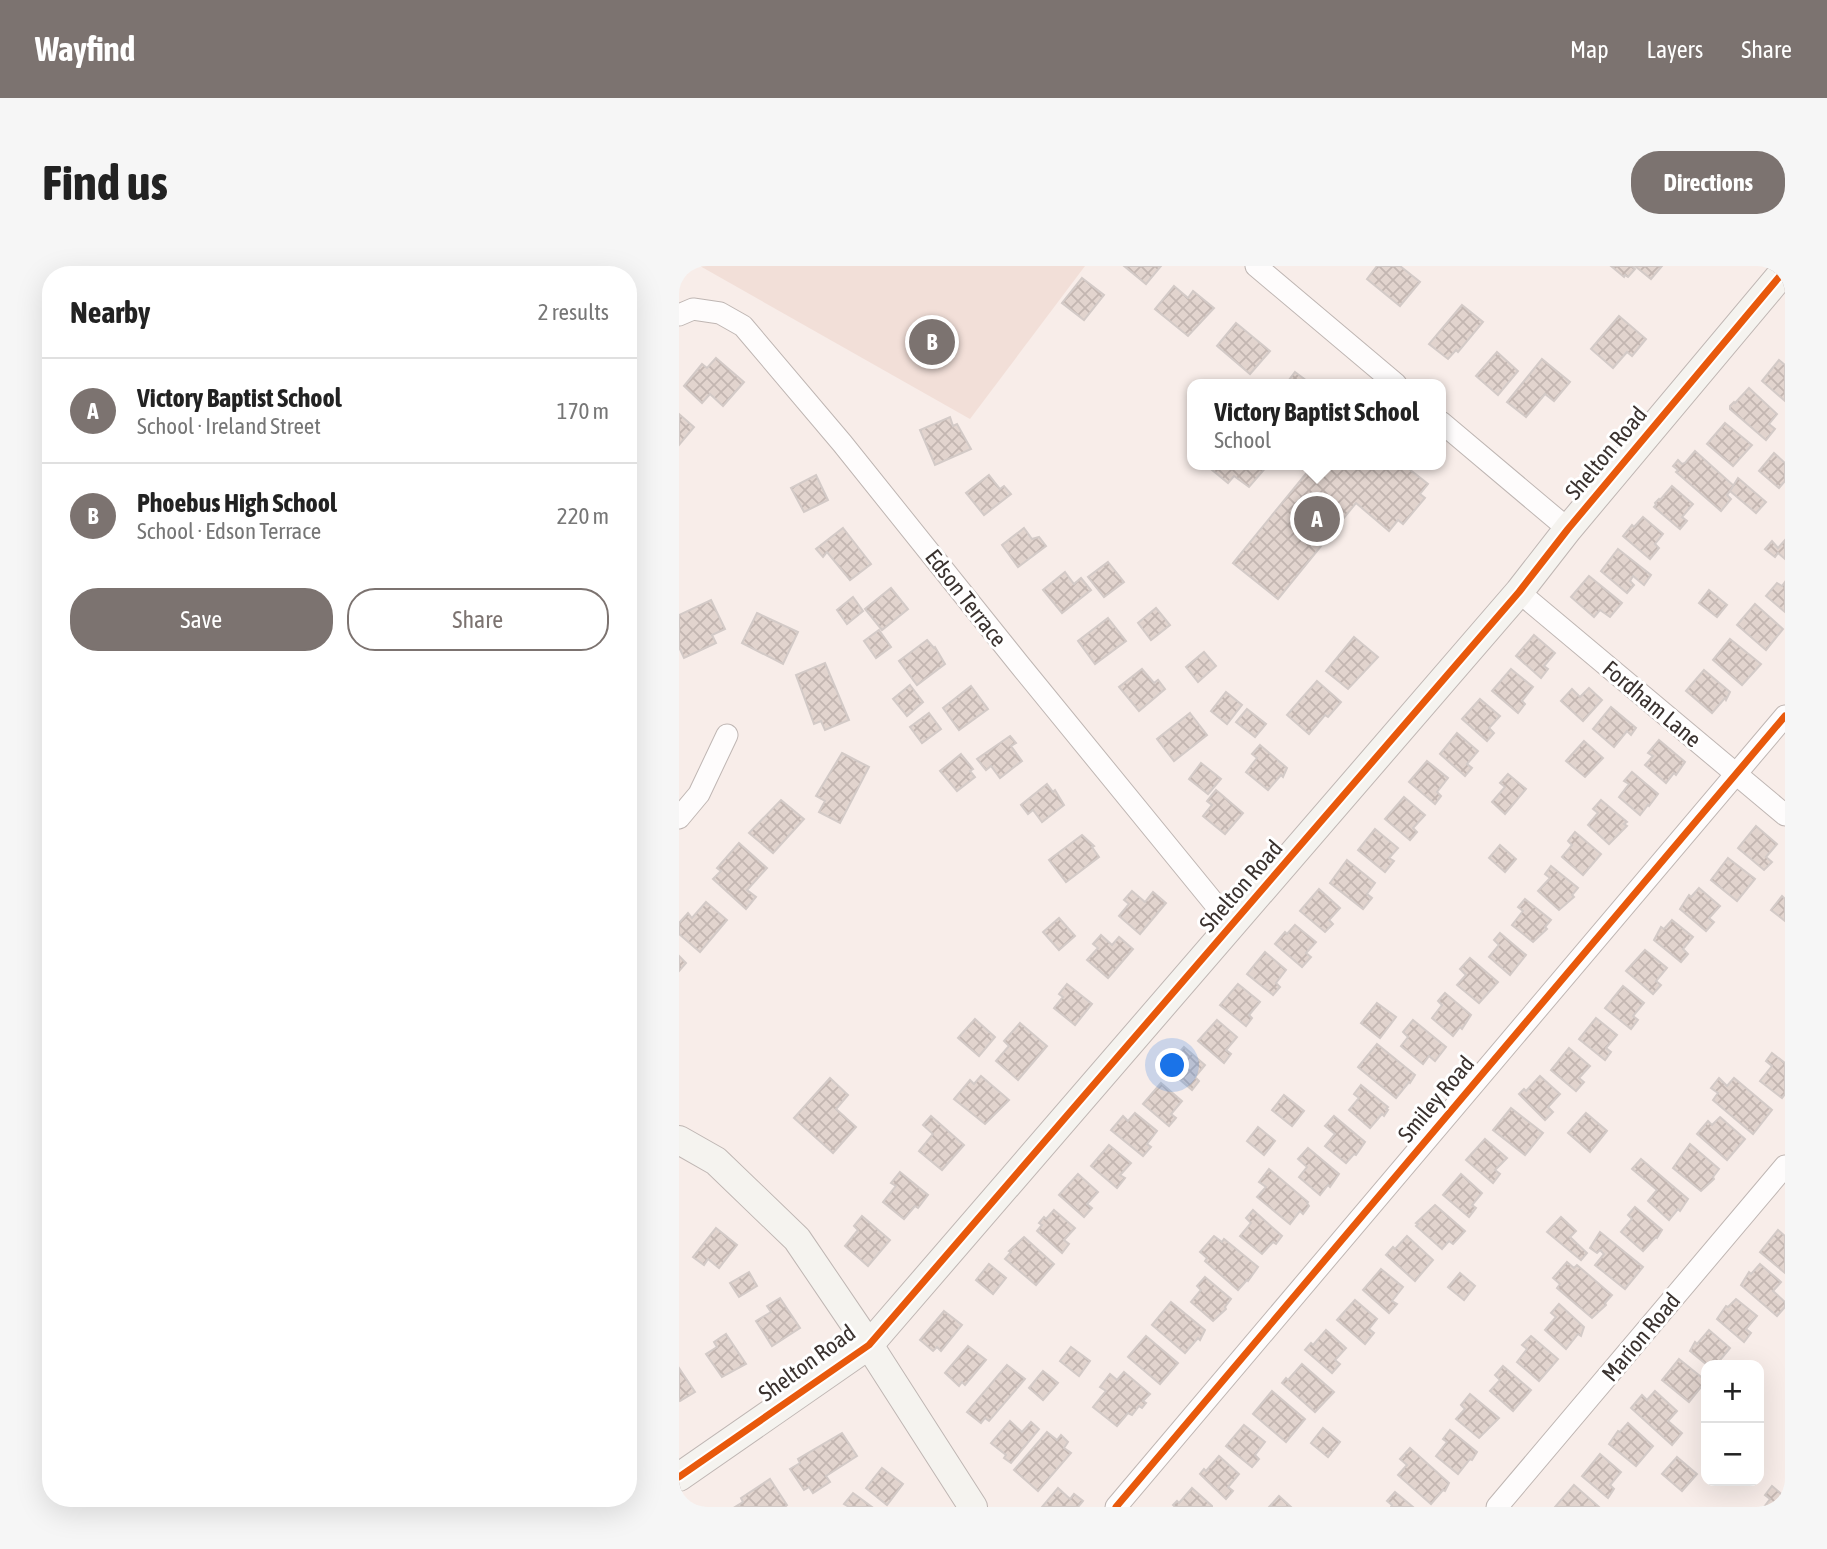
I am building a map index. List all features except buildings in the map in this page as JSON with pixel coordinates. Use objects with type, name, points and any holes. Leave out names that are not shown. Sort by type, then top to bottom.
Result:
[{"type":"street","points":[[1255,266],[1390,379]]},
{"type":"street","name":"Shelton Road","points":[[679,1477],[869,1345],[1520,592],[1568,529],[1785,270]]},
{"type":"street","name":"Edson Terrace","points":[[679,315],[693,309],[720,313],[743,326],[842,443],[1232,925]]},
{"type":"street","points":[[1446,426],[1568,529]]},
{"type":"street","name":"Fordham Lane","points":[[1520,592],[1785,815]]},
{"type":"street","name":"Smiley Road","points":[[1116,1507],[1785,716]]},
{"type":"street","points":[[679,818],[699,794],[727,735]]},
{"type":"street","points":[[679,1140],[716,1161],[797,1238],[869,1345],[968,1505]]},
{"type":"street","name":"Marion Road","points":[[1497,1507],[1785,1166]]},
{"type":"shaded area","points":[[700,266],[1085,266],[970,419]]},
{"type":"cycle path","points":[[679,1477],[869,1345],[1519,592],[1568,529],[1785,270]]},
{"type":"cycle path","points":[[1116,1507],[1785,716]]},
{"type":"place","name":"Phoebus High School","points":[[932,342]]},
{"type":"place","name":"Victory Baptist School","points":[[1317,519]]}]
